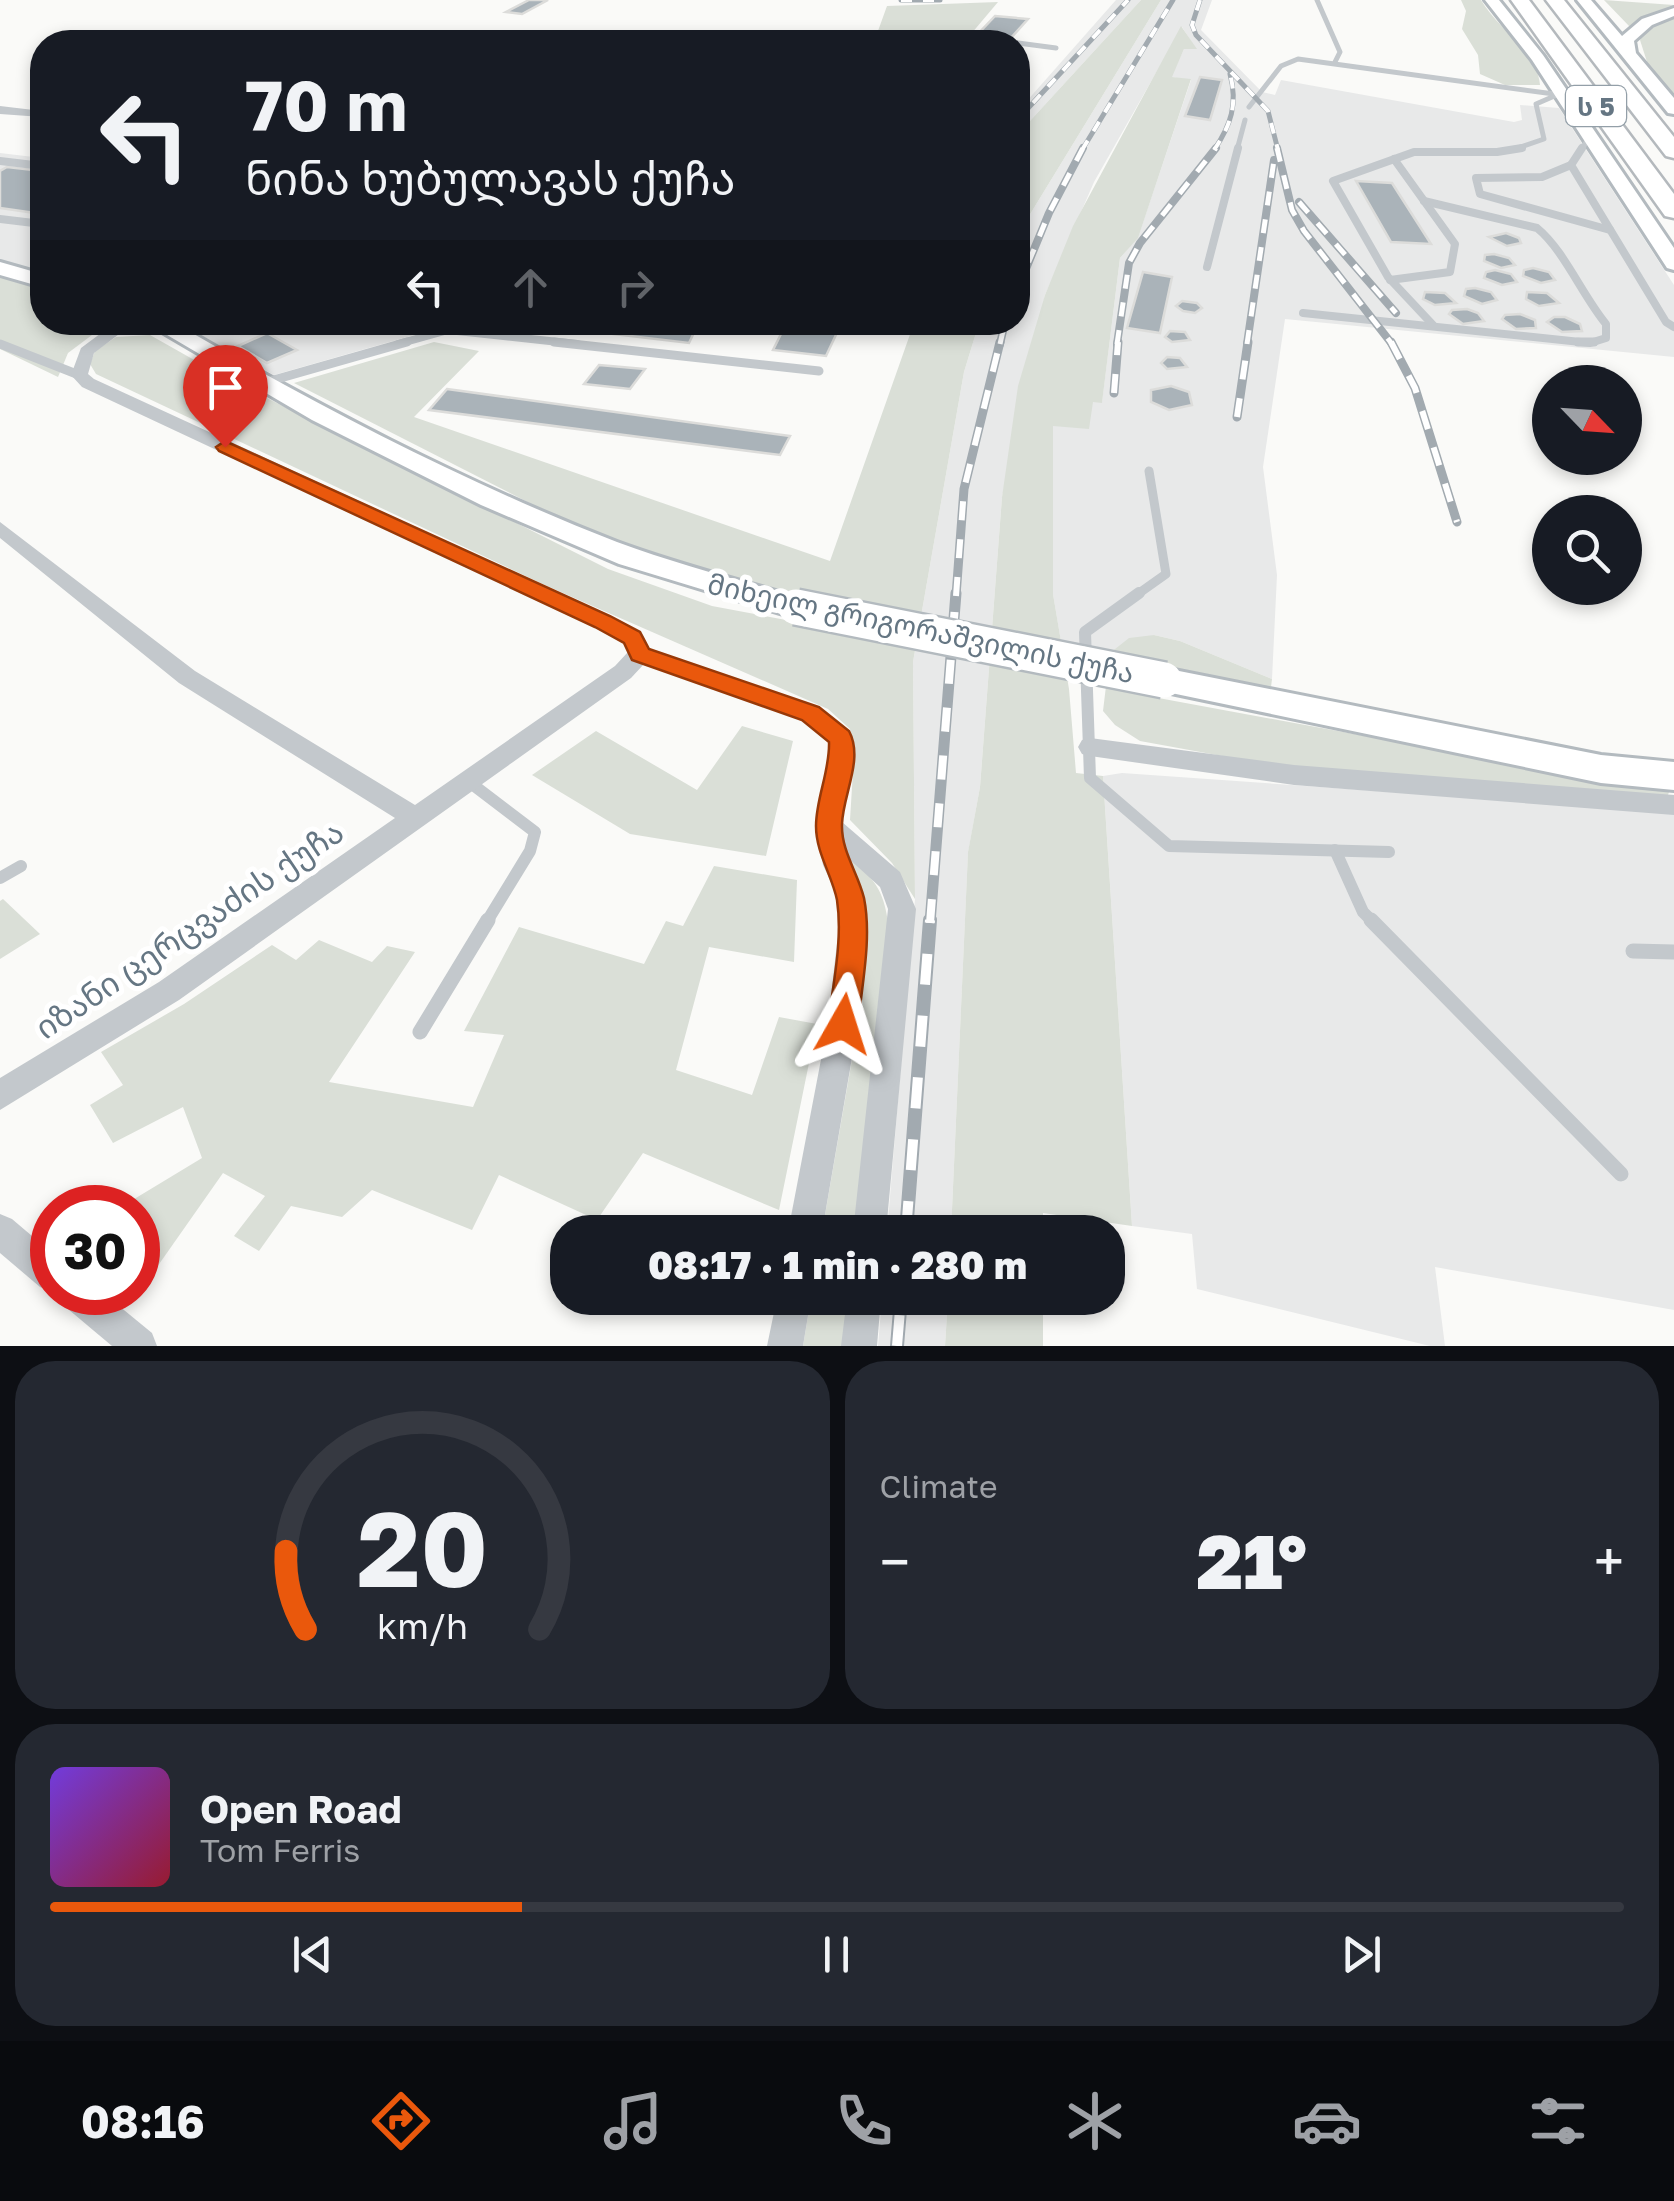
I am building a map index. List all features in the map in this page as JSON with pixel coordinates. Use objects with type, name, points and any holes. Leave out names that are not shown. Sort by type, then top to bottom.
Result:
[{"type":"highway","name":"ს 5","points":[[1555,0],[1674,151]]},
{"type":"highway","points":[[1522,3],[1538,58]]},
{"type":"highway","name":"ს 5","points":[[1522,3],[1674,211]]},
{"type":"highway","points":[[1641,110],[1644,72]]},
{"type":"highway","points":[[1585,132],[1660,192]]},
{"type":"street","points":[[1492,0],[1538,58],[1558,94],[1674,264]]},
{"type":"street","points":[[1584,0],[1674,109]]},
{"type":"street","points":[[1654,0],[1674,3]]},
{"type":"street","points":[[1629,56],[1626,42],[1632,32],[1654,17],[1674,12]]},
{"type":"street","points":[[0,110],[30,113]]},
{"type":"street","points":[[0,268],[30,274]]},
{"type":"street","points":[[109,335],[87,351],[80,375],[88,384],[602,622],[632,638],[640,654],[810,714],[841,738],[842,757],[829,826],[836,865],[850,896],[853,926],[843,1024],[809,1215]]},
{"type":"street","name":"მიხეილ გრიგორაშვილის ქუჩა","points":[[178,335],[261,384],[605,547],[694,578],[796,607],[1602,769],[1674,776]]},
{"type":"street","points":[[0,528],[187,677],[416,818]]},
{"type":"street","name":"იზანი ცერცვაძის ქუჩა","points":[[0,1095],[169,991],[623,672],[640,654]]},
{"type":"street","points":[[1090,747],[1294,775],[1674,804]]},
{"type":"street","points":[[829,826],[891,880],[902,909],[872,1215]]},
{"type":"street","points":[[0,1231],[30,1256]]},
{"type":"street","points":[[102,1315],[139,1346]]},
{"type":"street","points":[[785,1346],[791,1315]]},
{"type":"street","points":[[859,1346],[862,1315]]},
{"type":"lane","points":[[1317,0],[1340,52],[1335,62]]},
{"type":"lane","points":[[1030,45],[1056,48]]},
{"type":"lane","points":[[1249,107],[1290,60],[1335,62],[1558,94]]},
{"type":"lane","points":[[1433,325],[1409,306],[1390,280],[1333,181],[1412,152],[1493,152],[1531,147],[1544,139],[1536,104],[1558,94]]},
{"type":"lane","points":[[1207,267],[1245,120]]},
{"type":"lane","points":[[1585,132],[1572,164],[1542,177],[1476,178],[1480,194],[1610,230]]},
{"type":"lane","points":[[1390,280],[1450,272],[1454,244],[1394,159]]},
{"type":"lane","points":[[0,161],[30,165]]},
{"type":"lane","points":[[1572,164],[1666,322],[1674,327]]},
{"type":"lane","points":[[1303,313],[1590,343],[1606,338],[1606,324],[1584,298],[1548,237],[1524,223],[1424,201]]},
{"type":"lane","points":[[0,219],[30,223]]},
{"type":"lane","points":[[261,384],[431,335]]},
{"type":"lane","points":[[492,335],[819,372]]},
{"type":"lane","points":[[0,344],[80,375]]},
{"type":"lane","points":[[1148,470],[1166,574],[1086,632],[1090,778],[1168,846],[1388,852]]},
{"type":"lane","points":[[420,1032],[530,852],[534,832],[526,822],[468,781]]},
{"type":"lane","points":[[1335,850],[1363,912],[1621,1174]]},
{"type":"lane","points":[[0,878],[21,866]]},
{"type":"lane","points":[[1633,950],[1674,952]]},
{"type":"shaded area","points":[[1116,0],[1141,0],[1030,121],[1030,97]]},
{"type":"shaded area","points":[[1141,0],[1161,0],[1030,214],[1030,121]]},
{"type":"shaded area","points":[[1161,0],[1212,0],[1201,30],[1262,92],[1275,95],[1281,80],[1514,122],[1522,120],[1520,105],[1559,108],[1674,285],[1674,357],[1285,319],[1263,467],[1277,575],[1272,679],[1180,641],[1154,635],[1110,653],[1061,642],[1053,594],[1053,425],[1093,402],[1102,402],[1120,258],[1138,237],[1191,80],[1171,77],[1184,49],[1196,49],[1182,27],[1094,182],[1045,295],[1002,497],[980,787],[968,853],[952,1215],[888,1215],[915,899],[913,662],[964,372],[975,335],[1030,335],[1030,214]]},
{"type":"shaded area","points":[[1461,0],[1481,0],[1532,62],[1540,85],[1505,85],[1480,74],[1478,55],[1462,29],[1466,11]]},
{"type":"shaded area","points":[[1604,0],[1674,5],[1674,9],[1649,14],[1630,27]]},
{"type":"shaded area","points":[[998,2],[974,30],[878,30],[887,6]]},
{"type":"shaded area","points":[[1674,16],[1674,94],[1648,65],[1640,40],[1645,29]]},
{"type":"shaded area","points":[[1181,26],[1197,49],[1184,49],[1172,77],[1191,79],[1138,238],[1120,258],[1102,403],[1093,402],[1089,429],[1053,426],[1053,594],[1069,689],[1076,773],[1103,776],[1132,1226],[1125,1225],[1125,1215],[952,1215],[968,852],[980,787],[1002,497],[1018,386],[1045,295],[1073,226]]},
{"type":"shaded area","points":[[0,153],[30,157],[30,269],[0,260]]},
{"type":"shaded area","points":[[0,277],[30,286],[30,335],[92,335],[68,353],[58,377],[0,349]]},
{"type":"shaded area","points":[[150,335],[219,374],[608,569],[712,606],[802,623],[759,590],[608,543],[294,383],[434,342],[479,351],[414,417],[830,561],[910,335],[975,335],[964,372],[913,662],[915,899],[892,863],[850,820],[854,755],[850,729],[828,709],[547,586],[96,374],[90,364],[95,351],[116,337]]},
{"type":"shaded area","points":[[201,335],[414,335],[274,375]]},
{"type":"shaded area","points":[[1154,635],[1180,641],[1272,679],[1271,687],[1159,667],[1153,697],[1669,792],[1667,798],[1277,766],[1140,741],[1115,725],[1103,711],[1110,653],[1129,638]]},
{"type":"shaded area","points":[[742,726],[793,741],[766,856],[630,834],[532,775],[596,731],[697,790]]},
{"type":"shaded area","points":[[1122,773],[1674,812],[1674,1310],[1435,1267],[1445,1346],[1430,1346],[1197,1289],[1192,1234],[1132,1226],[1103,776]]},
{"type":"shaded area","points":[[848,857],[878,888],[889,930],[859,1215],[825,1215],[862,1002],[862,923]]},
{"type":"shaded area","points":[[714,866],[797,880],[794,962],[709,947],[676,1070],[752,1095],[779,1017],[817,1024],[779,1210],[643,1153],[600,1215],[586,1215],[499,1175],[472,1230],[372,1190],[342,1217],[291,1206],[259,1251],[234,1236],[265,1196],[223,1173],[160,1263],[157,1185],[202,1158],[183,1107],[113,1143],[90,1105],[123,1085],[101,1052],[184,1004],[272,945],[296,960],[319,940],[372,962],[387,946],[415,952],[329,1082],[473,1107],[504,1035],[464,1031],[519,927],[644,964],[666,921],[683,926]]},
{"type":"shaded area","points":[[3,899],[40,934],[0,959],[0,901]]},
{"type":"shaded area","points":[[808,1315],[848,1315],[845,1346],[803,1346]]},
{"type":"shaded area","points":[[881,1315],[947,1315],[945,1346],[878,1346]]},
{"type":"shaded area","points":[[947,1315],[1043,1315],[1043,1346],[945,1346]]},
{"type":"building","points":[[529,0],[548,0],[522,14],[506,12]]},
{"type":"building","points":[[995,16],[1028,19],[1018,30],[982,30]]},
{"type":"building","points":[[1200,77],[1222,80],[1210,120],[1185,116]]},
{"type":"building","points":[[7,167],[30,170],[30,212],[0,208],[0,171]]},
{"type":"building","points":[[1356,181],[1392,183],[1431,244],[1391,242]]},
{"type":"building","points":[[1506,233],[1519,238],[1521,243],[1507,246],[1489,237]]},
{"type":"building","points":[[1485,255],[1509,258],[1515,265],[1501,268],[1484,261]]},
{"type":"building","points":[[1524,270],[1549,272],[1555,280],[1541,283],[1523,276]]},
{"type":"building","points":[[1143,272],[1172,277],[1160,333],[1127,328]]},
{"type":"building","points":[[1486,272],[1511,274],[1517,282],[1502,285],[1484,278]]},
{"type":"building","points":[[1466,289],[1491,292],[1497,300],[1482,304],[1464,296]]},
{"type":"building","points":[[1425,292],[1445,293],[1456,303],[1435,305],[1423,299]]},
{"type":"building","points":[[1527,292],[1547,293],[1559,303],[1539,306],[1526,299]]},
{"type":"building","points":[[1182,301],[1197,303],[1202,308],[1195,313],[1183,311],[1176,306]]},
{"type":"building","points":[[1452,310],[1478,313],[1484,321],[1463,324],[1449,314]]},
{"type":"building","points":[[1520,314],[1535,320],[1536,328],[1516,329],[1502,319],[1505,315]]},
{"type":"building","points":[[1565,317],[1580,324],[1582,331],[1562,332],[1547,322]]},
{"type":"building","points":[[1170,331],[1185,332],[1190,340],[1172,342],[1165,337]]},
{"type":"building","points":[[271,335],[297,350],[267,363],[238,346]]},
{"type":"building","points":[[622,335],[693,335],[689,343]]},
{"type":"building","points":[[780,335],[836,335],[826,356],[773,350]]},
{"type":"building","points":[[1167,357],[1180,358],[1187,367],[1167,369],[1161,363]]},
{"type":"building","points":[[599,365],[645,369],[630,389],[584,384]]},
{"type":"building","points":[[1171,386],[1189,392],[1192,405],[1169,410],[1151,402],[1151,390]]},
{"type":"building","points":[[447,389],[790,436],[780,455],[429,410]]},
{"type":"railway","points":[[901,0],[940,0]]},
{"type":"railway","points":[[1030,106],[1128,0]]},
{"type":"railway","points":[[1082,150],[1173,0]]},
{"type":"railway","points":[[1200,0],[1192,25],[1196,35],[1268,111],[1278,150]]},
{"type":"railway","points":[[1214,150],[1231,114],[1230,74]]},
{"type":"railway","points":[[1030,259],[1083,148]]},
{"type":"railway","points":[[1117,344],[1129,263],[1140,243],[1216,148]]},
{"type":"railway","points":[[1277,148],[1292,210],[1304,231],[1392,344]]},
{"type":"railway","points":[[1247,344],[1274,160]]},
{"type":"railway","points":[[1299,202],[1396,313]]},
{"type":"railway","points":[[1000,344],[1002,335]]},
{"type":"railway","points":[[956,596],[964,489],[1000,342]]},
{"type":"railway","points":[[1114,393],[1118,342]]},
{"type":"railway","points":[[1237,417],[1248,342]]},
{"type":"railway","points":[[1391,342],[1415,388],[1457,522]]},
{"type":"railway","points":[[930,923],[956,593]]},
{"type":"railway","points":[[907,1215],[930,920]]},
{"type":"railway","points":[[897,1346],[900,1315]]},
{"type":"route","points":[[225,447],[602,622],[632,638],[640,654],[810,714],[841,738],[842,757],[829,826],[836,865],[850,896],[853,926],[843,1024]]}]
